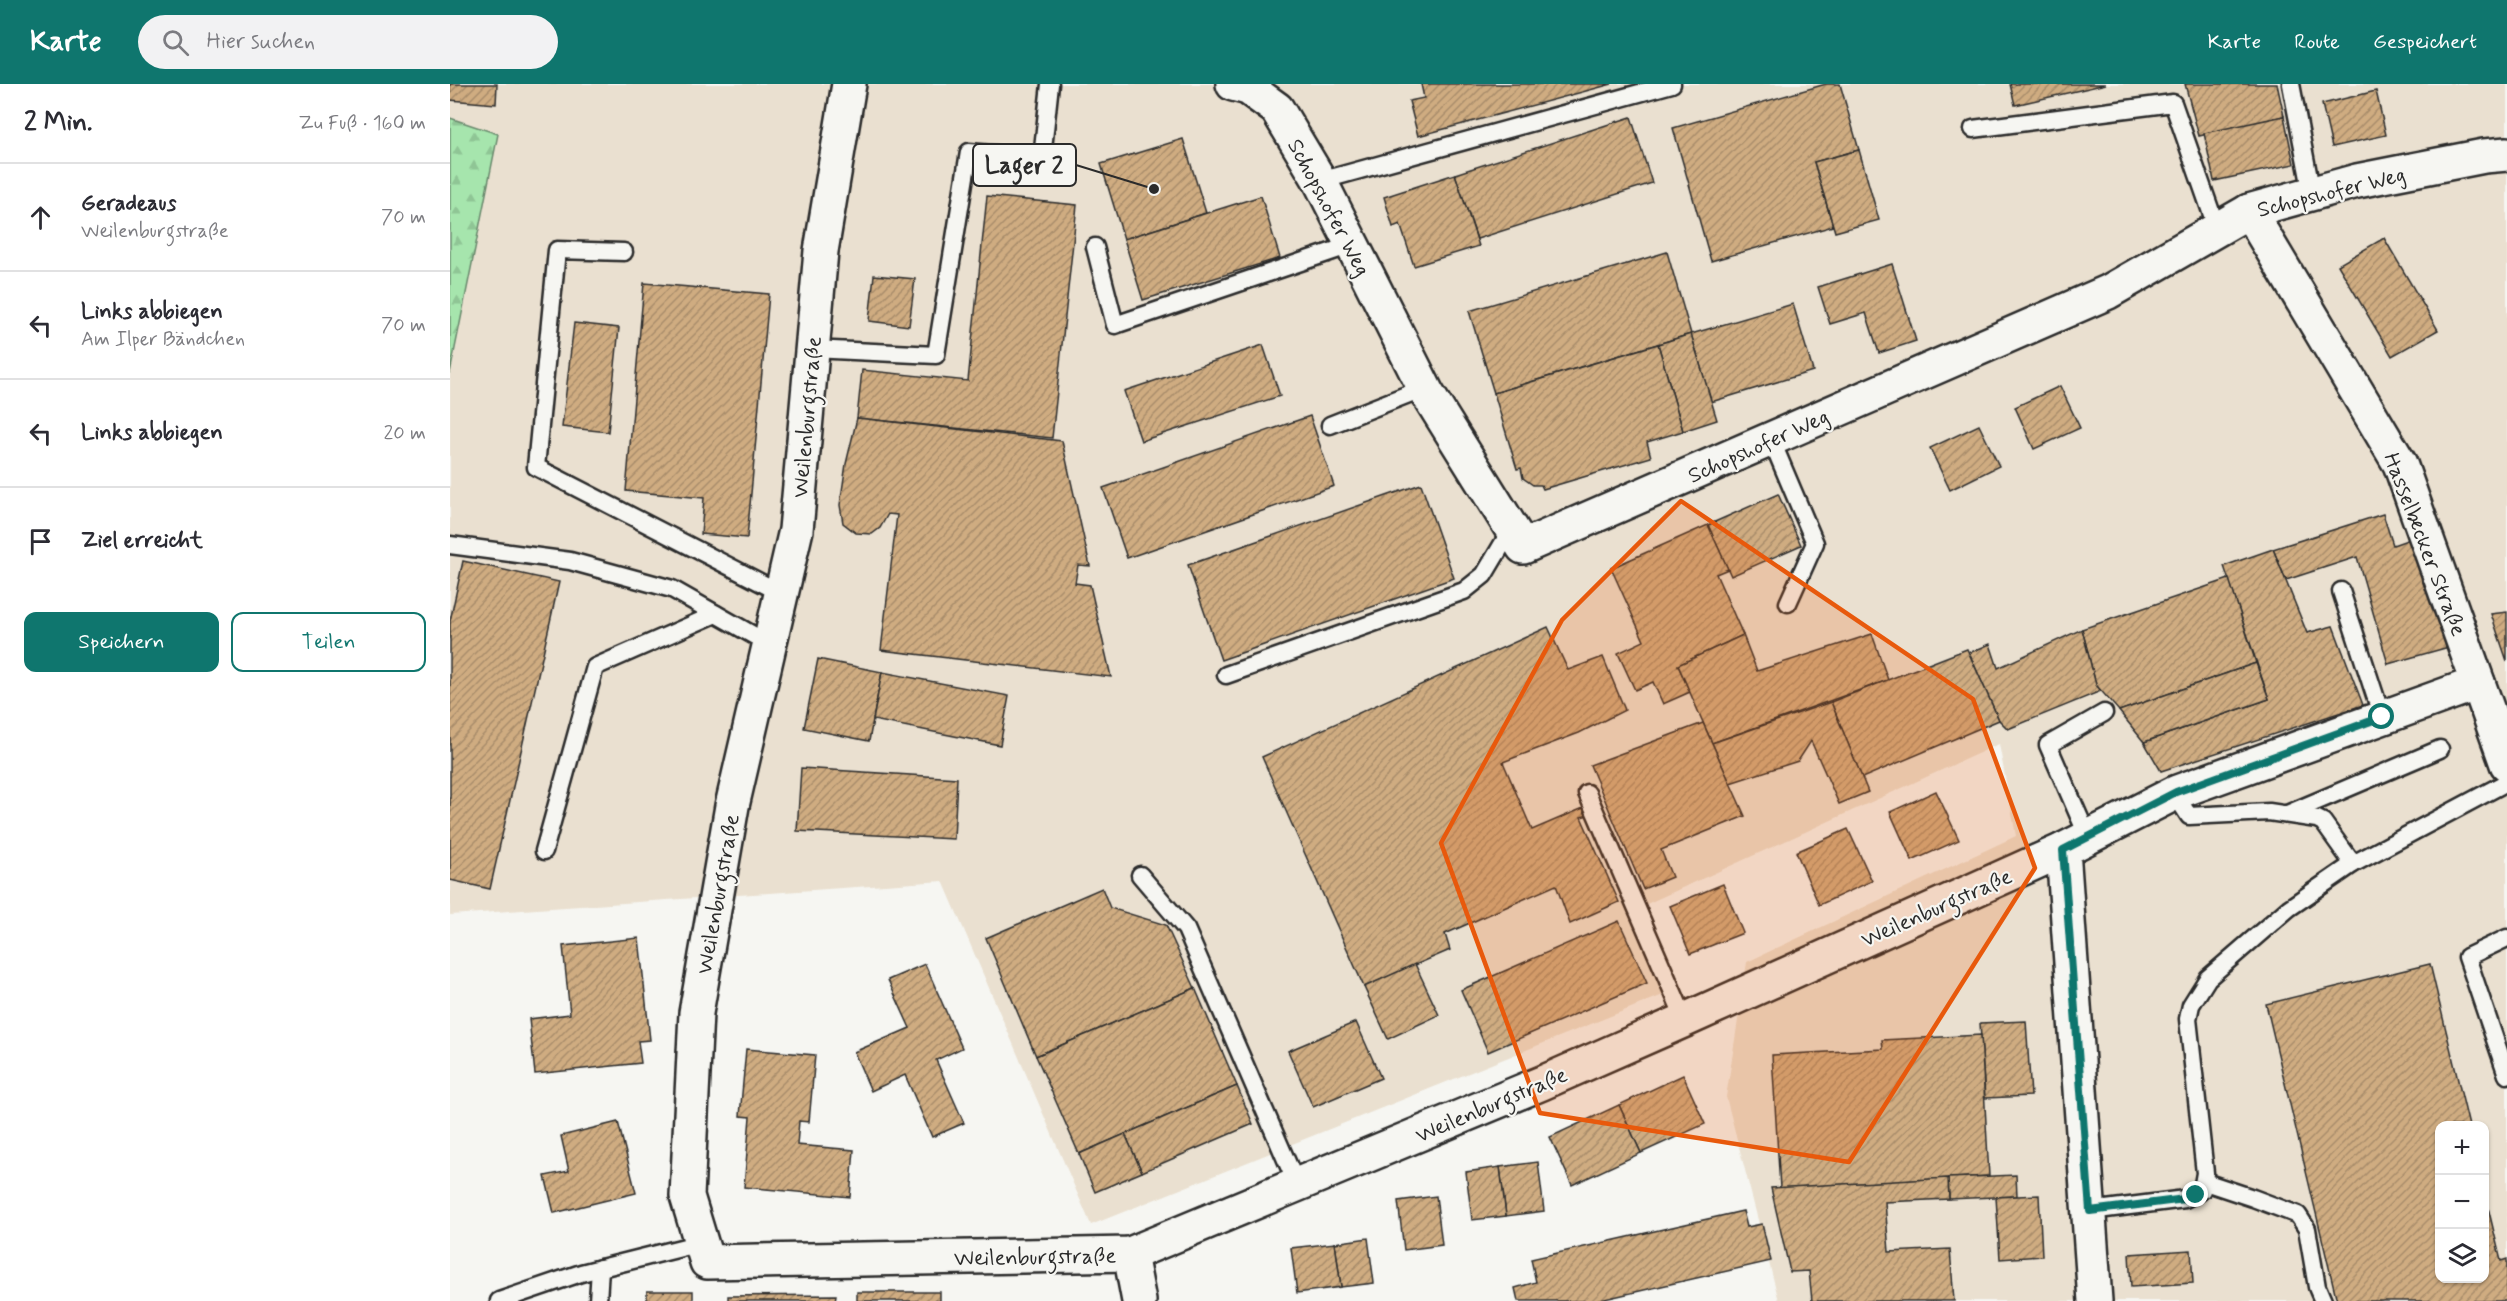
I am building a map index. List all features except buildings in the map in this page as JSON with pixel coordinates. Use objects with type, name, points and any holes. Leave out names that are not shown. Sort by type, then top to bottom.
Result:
[{"type":"street","name":"Weilenburgstraße","points":[[849,84],[821,251],[796,530],[732,806],[696,1012],[687,1196],[707,1262],[1130,1254],[1542,1083],[1685,1020],[2075,844],[2174,793],[2226,772],[2478,683]]},
{"type":"street","name":"Schopshofer Weg","points":[[1233,84],[1248,88],[1277,109],[1320,181],[1424,388],[1523,548],[2108,292],[2249,211],[2357,181],[2473,158],[2507,154]]},
{"type":"street","name":"Hasselbecker Straße","points":[[2249,211],[2400,464],[2507,764]]},
{"type":"street","points":[[2075,844],[2090,1211],[2096,1301]]},
{"type":"street","points":[[1130,1254],[1139,1301]]},
{"type":"lane","points":[[812,349],[936,355],[969,152],[1042,158],[1050,84]]},
{"type":"lane","points":[[1320,181],[1672,84]]},
{"type":"lane","points":[[2291,84],[2312,194]]},
{"type":"lane","points":[[1972,129],[2174,103],[2217,230]]},
{"type":"lane","points":[[1095,247],[1115,325],[1351,245]]},
{"type":"lane","points":[[624,252],[557,250],[536,467],[781,592]]},
{"type":"lane","points":[[1330,425],[1424,388]]},
{"type":"lane","points":[[1771,440],[1815,543],[1788,603]]},
{"type":"lane","points":[[1226,675],[1464,591],[1484,575],[1512,528]]},
{"type":"lane","points":[[450,545],[570,561],[672,589],[769,644]]},
{"type":"lane","points":[[2341,591],[2382,717]]},
{"type":"lane","points":[[544,851],[595,667],[716,614]]},
{"type":"lane","points":[[2075,844],[2048,745],[2104,713]]},
{"type":"lane","points":[[2286,814],[2440,749]]},
{"type":"lane","points":[[2090,1211],[2185,1199],[2202,1190],[2205,1182],[2188,1030],[2191,1005],[2208,978],[2289,908],[2353,864],[2507,782]]},
{"type":"lane","points":[[1587,793],[1685,1020]]},
{"type":"lane","points":[[2174,793],[2189,816],[2245,812],[2286,814],[2323,822],[2353,864]]},
{"type":"lane","points":[[1140,875],[1186,929],[1297,1185]]},
{"type":"lane","points":[[2507,938],[2467,957],[2507,1075]]},
{"type":"lane","points":[[2205,1182],[2298,1215],[2307,1229],[2317,1287],[2323,1301]]},
{"type":"lane","points":[[499,1301],[600,1268],[701,1243]]},
{"type":"lane","points":[[598,1301],[600,1268]]},
{"type":"highlighted area","points":[[1681,501],[1973,699],[2035,868],[1849,1162],[1540,1113],[1441,843],[1562,620]]},
{"type":"shaded area","points":[[450,84],[2507,84],[2507,1301],[1779,1301],[1726,1097],[1747,962],[2016,836],[1999,744],[1640,907],[1678,989],[1091,1225],[943,881],[450,915]]},
{"type":"green space","points":[[450,118],[498,134],[450,373]]},
{"type":"place","name":"Lager 2","points":[[1154,189]]},
{"type":"route","points":[[2196,1195],[2185,1199],[2090,1211],[2063,850],[2176,792],[2382,717]]}]
